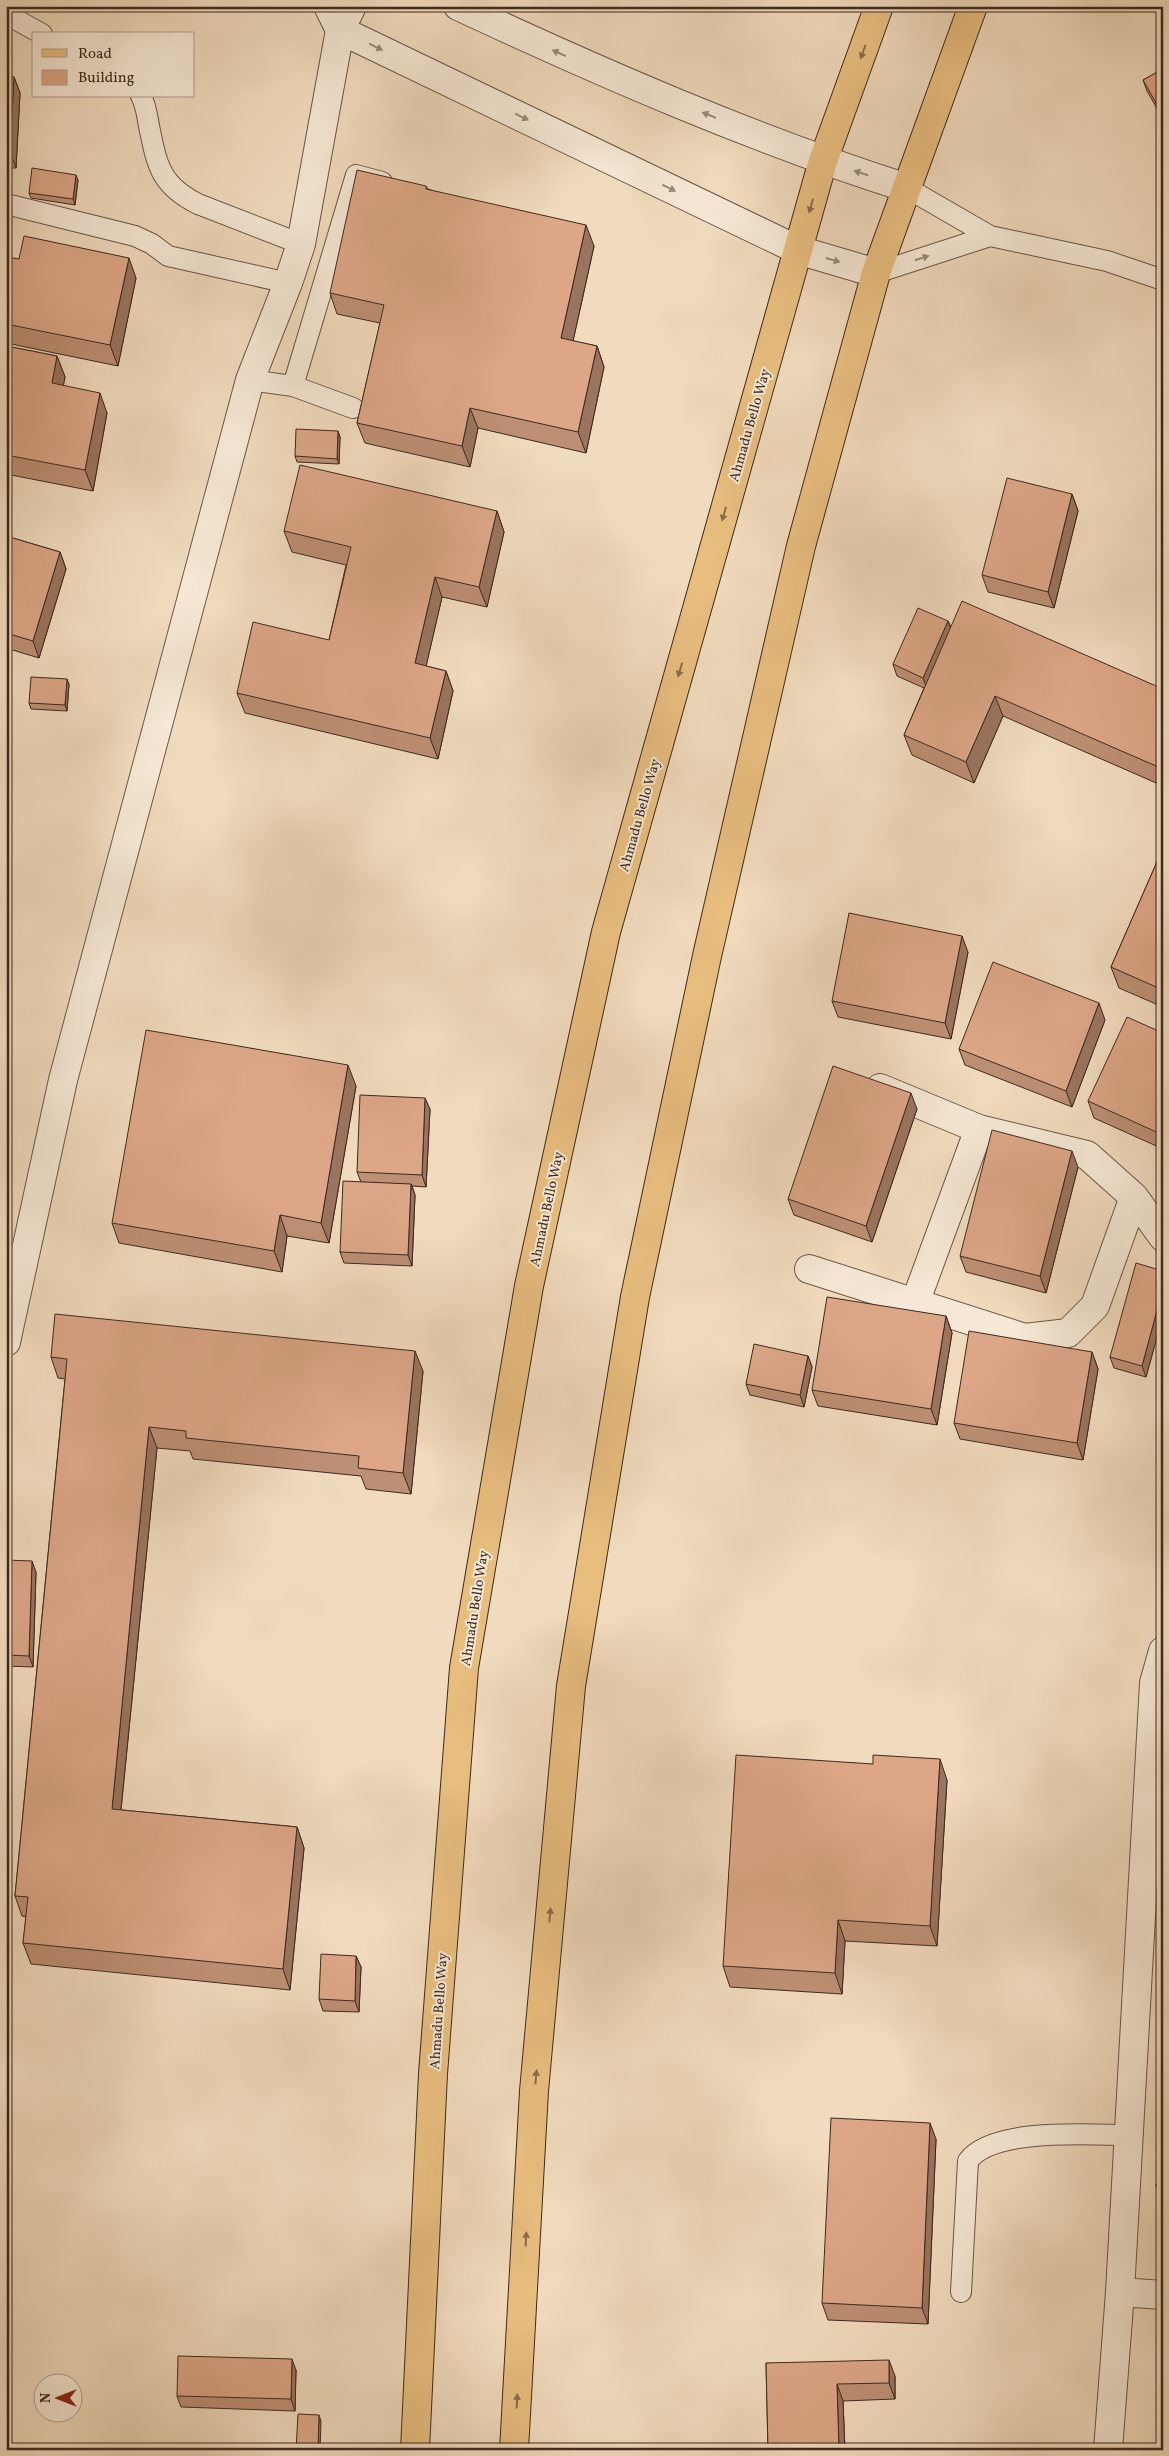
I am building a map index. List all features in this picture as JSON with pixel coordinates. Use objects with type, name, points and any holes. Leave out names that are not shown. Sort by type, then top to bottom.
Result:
[{"type":"main road","name":"Ahmadu Bello Way","points":[[415,2450],[433,2074],[464,1668],[529,1286],[606,932],[823,161],[879,6]]},
{"type":"main road","points":[[514,2450],[534,2091],[571,1686],[635,1297],[707,956],[801,546],[876,272],[973,6]]},
{"type":"street","points":[[458,6],[564,56],[823,161],[907,188]]},
{"type":"street","points":[[6,1342],[63,1080],[250,380],[288,283],[301,244],[340,14],[798,250],[876,272]]},
{"type":"street","points":[[862,1080],[979,1129],[1087,1155],[1134,1197],[1163,1237]]},
{"type":"street","points":[[915,1303],[979,1129]]},
{"type":"street","points":[[810,1269],[1025,1338],[1068,1333],[1095,1306],[1134,1197]]},
{"type":"street","points":[[1108,2450],[1120,2292],[1154,1683],[1163,1650]]},
{"type":"street","points":[[1120,2292],[1163,2295]]},
{"type":"lane","points":[[6,14],[38,32]]},
{"type":"lane","points":[[142,98],[145,103],[154,149],[164,180],[182,196],[198,204],[301,244]]},
{"type":"lane","points":[[294,386],[356,175],[404,187]]},
{"type":"lane","points":[[907,188],[990,236],[1107,261],[1163,280]]},
{"type":"lane","points":[[6,204],[135,236],[152,244],[168,256],[288,283]]},
{"type":"lane","points":[[876,272],[990,236]]},
{"type":"lane","points":[[250,380],[294,386],[353,408]]},
{"type":"lane","points":[[960,2292],[968,2161],[972,2154],[997,2141],[1018,2137],[1129,2134]]},
{"type":"building","points":[[1163,69],[1163,115],[1143,80]]},
{"type":"building","points":[[6,76],[14,77],[10,152],[6,152]]},
{"type":"building","points":[[32,168],[76,175],[73,199],[29,193]]},
{"type":"building","points":[[357,170],[426,186],[426,189],[586,225],[561,338],[597,346],[578,432],[470,408],[462,446],[357,423],[384,305],[330,293]]},
{"type":"building","points":[[24,236],[129,258],[110,345],[6,324],[6,257],[19,259]]},
{"type":"building","points":[[6,346],[57,356],[52,383],[100,393],[85,470],[6,455]]},
{"type":"building","points":[[296,429],[338,431],[337,459],[295,456]]},
{"type":"building","points":[[300,465],[497,511],[479,587],[435,577],[415,663],[446,671],[430,738],[237,693],[253,622],[329,640],[351,547],[284,531]]},
{"type":"building","points":[[1007,478],[1072,494],[1048,592],[982,575]]},
{"type":"building","points":[[6,536],[60,552],[33,641],[6,633]]},
{"type":"building","points":[[962,601],[1163,689],[1163,769],[995,696],[966,762],[904,735]]},
{"type":"building","points":[[918,608],[948,621],[923,678],[893,664]]},
{"type":"building","points":[[31,677],[67,679],[65,705],[29,703]]},
{"type":"building","points":[[1163,848],[1163,990],[1111,967]]},
{"type":"building","points":[[849,913],[962,936],[945,1023],[832,1001]]},
{"type":"building","points":[[993,962],[1099,1003],[1066,1091],[959,1049]]},
{"type":"building","points":[[1127,1017],[1163,1033],[1163,1135],[1088,1101]]},
{"type":"building","points":[[146,1030],[348,1065],[321,1223],[280,1215],[274,1251],[112,1223]]},
{"type":"building","points":[[833,1066],[911,1093],[866,1226],[788,1199]]},
{"type":"building","points":[[360,1095],[425,1098],[422,1175],[357,1172]]},
{"type":"building","points":[[992,1130],[1072,1151],[1040,1276],[960,1256]]},
{"type":"building","points":[[343,1181],[411,1184],[408,1255],[340,1252]]},
{"type":"building","points":[[1136,1263],[1163,1271],[1163,1288],[1142,1366],[1110,1357]]},
{"type":"building","points":[[827,1297],[946,1316],[931,1409],[812,1390]]},
{"type":"building","points":[[55,1314],[415,1351],[403,1473],[358,1468],[359,1456],[186,1438],[186,1431],[149,1427],[112,1809],[297,1827],[283,1969],[23,1943],[28,1897],[15,1896],[67,1359],[51,1357]]},
{"type":"building","points":[[969,1331],[1092,1352],[1077,1443],[954,1423]]},
{"type":"building","points":[[754,1344],[808,1356],[800,1395],[746,1384]]},
{"type":"building","points":[[6,1560],[32,1561],[29,1656],[6,1655]]},
{"type":"building","points":[[736,1755],[873,1764],[873,1755],[940,1759],[930,1926],[838,1920],[835,1973],[723,1966]]},
{"type":"building","points":[[321,1954],[356,1956],[355,2001],[319,1999]]},
{"type":"building","points":[[831,2118],[930,2123],[922,2308],[822,2303]]},
{"type":"building","points":[[1163,2172],[1163,2188],[1156,2185]]},
{"type":"building","points":[[178,2356],[292,2359],[291,2399],[177,2396]]},
{"type":"building","points":[[889,2360],[889,2383],[837,2384],[839,2450],[768,2450],[766,2363]]},
{"type":"building","points":[[298,2414],[319,2415],[318,2450],[296,2450]]}]
